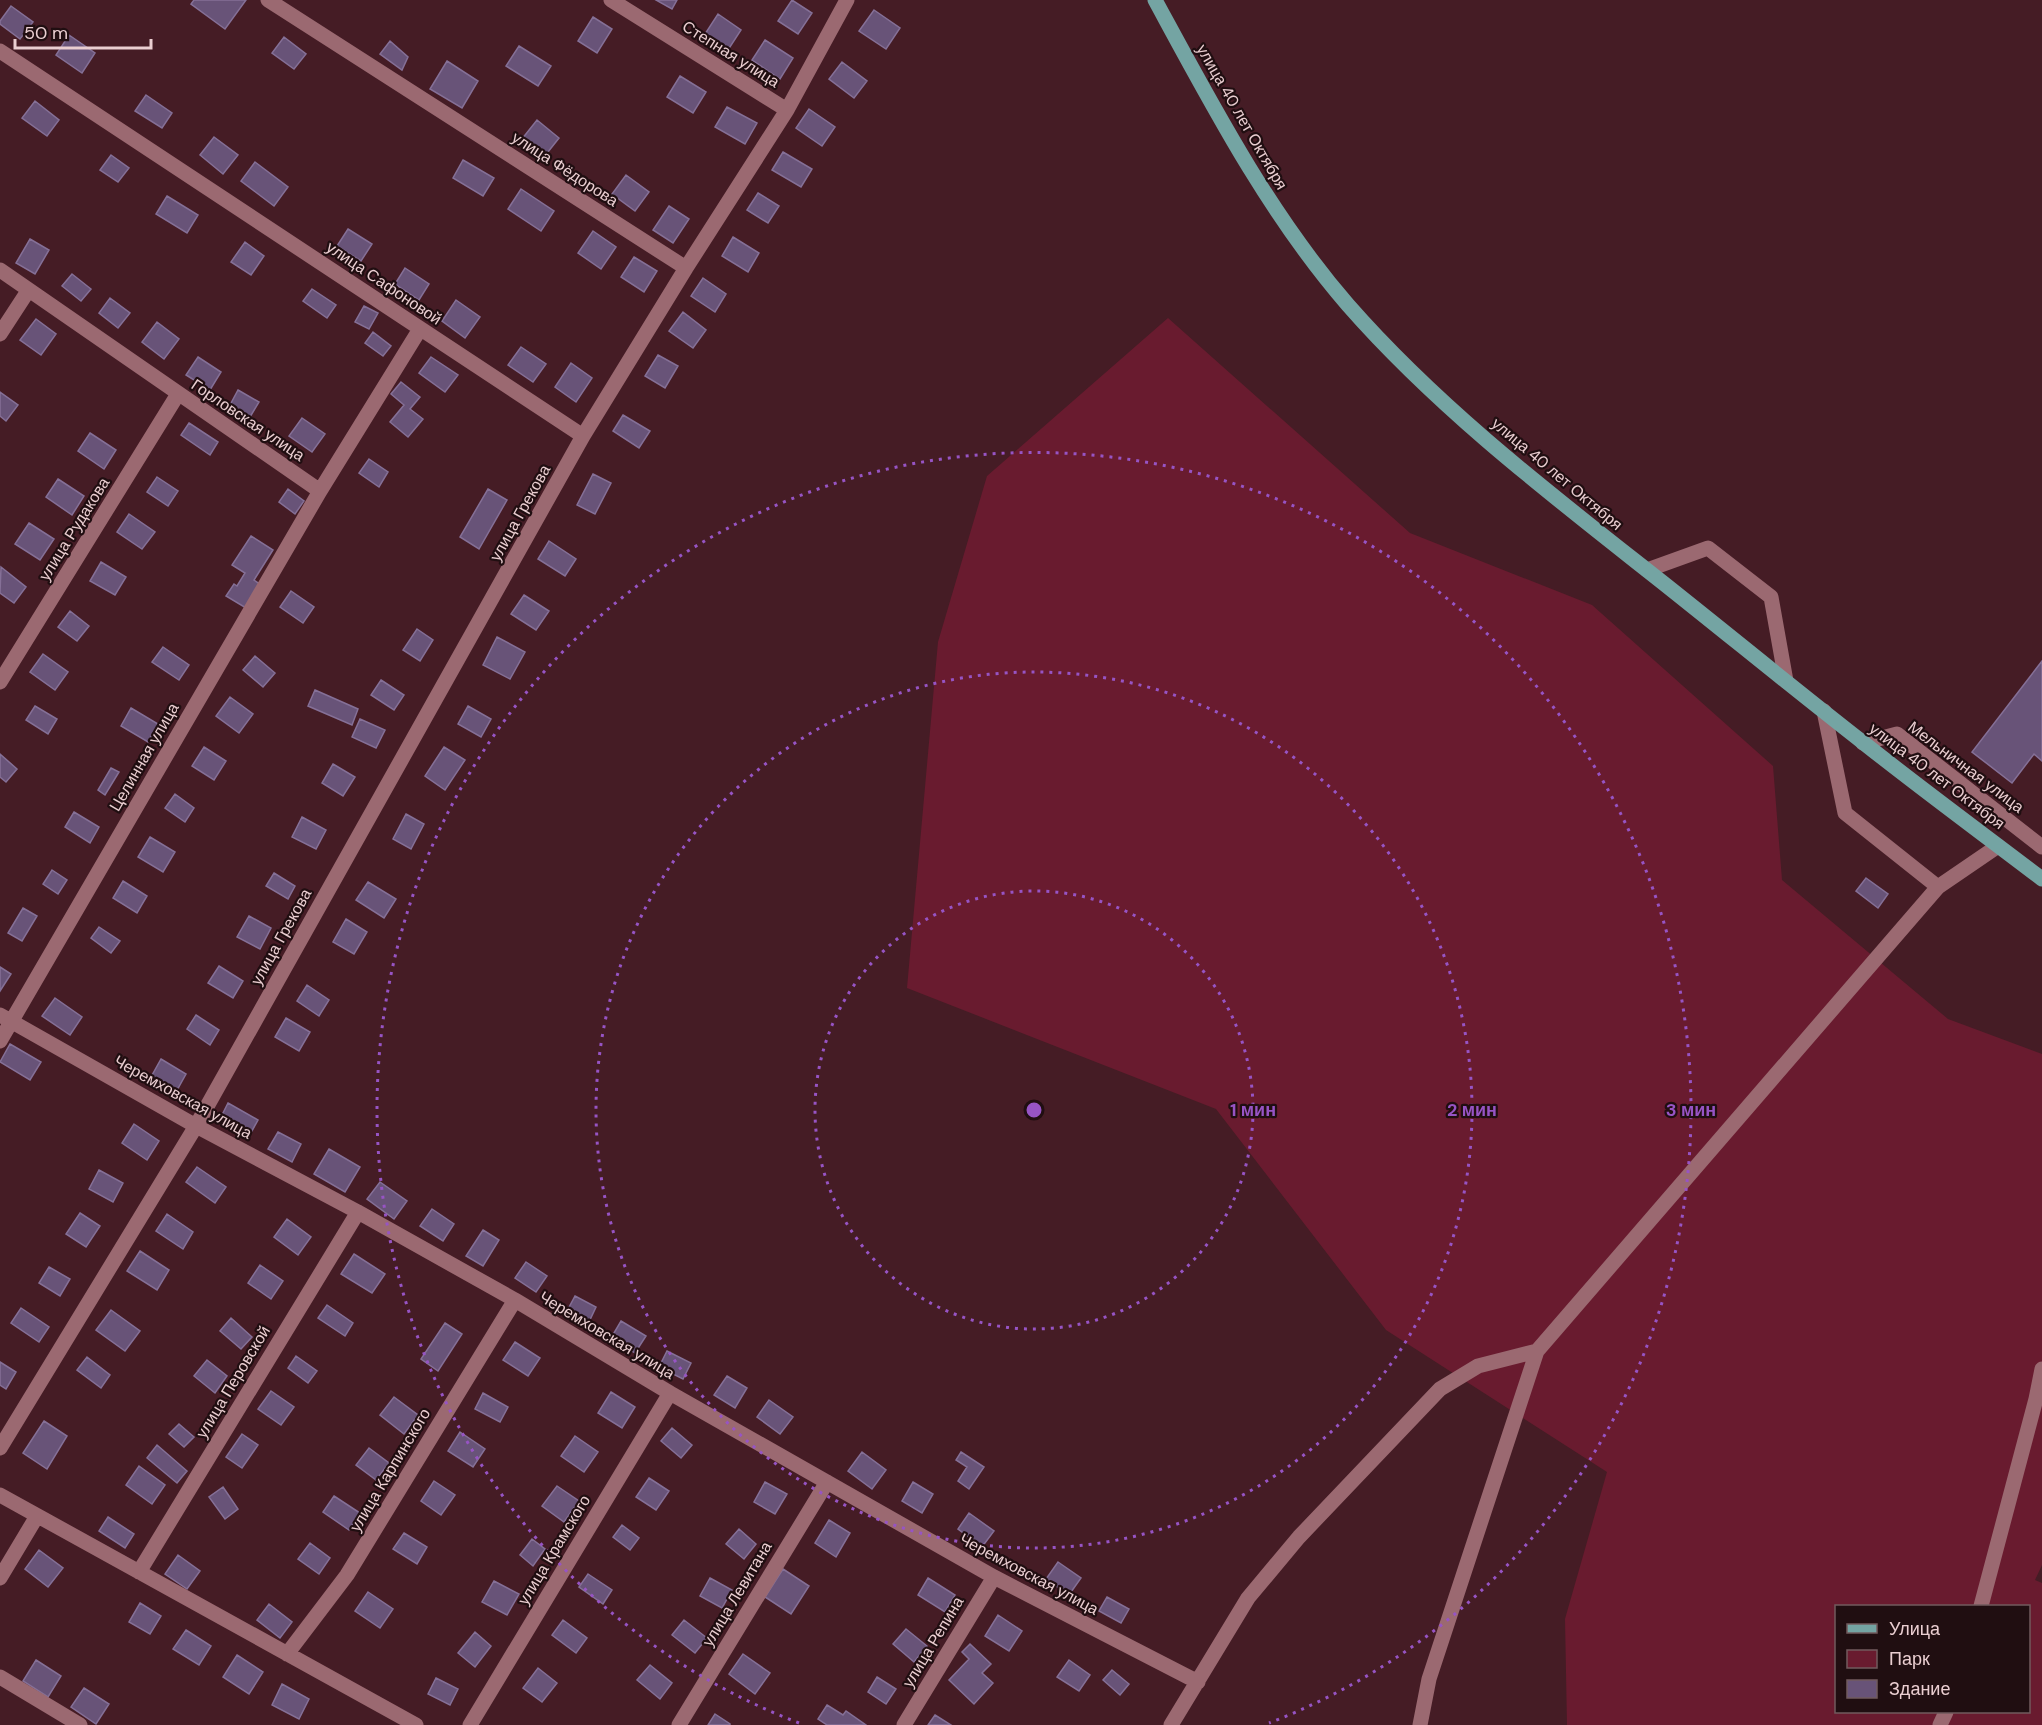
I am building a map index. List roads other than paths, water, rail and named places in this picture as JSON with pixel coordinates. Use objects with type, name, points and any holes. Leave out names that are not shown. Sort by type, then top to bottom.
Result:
[{"type":"main road","name":"улица 40 лет Октября","points":[[1155,0],[1204,90],[1275,209],[1348,304],[1395,355],[1451,408],[1560,503],[1863,743],[2042,879]]},
{"type":"street","name":"улица Фёдорова","points":[[268,0],[686,268]]},
{"type":"street","name":"Степная улица","points":[[611,0],[787,110],[847,0]]},
{"type":"street","name":"улица Сафоновой","points":[[0,51],[584,436]]},
{"type":"street","points":[[584,436],[686,268],[787,110]]},
{"type":"street","name":"Горловская улица","points":[[0,270],[320,491]]},
{"type":"street","points":[[0,334],[28,291]]},
{"type":"street","points":[[320,491],[420,329]]},
{"type":"street","name":"улица Рудакова","points":[[0,682],[178,394]]},
{"type":"street","name":"улица Грекова","points":[[0,1448],[196,1126],[584,436]]},
{"type":"street","name":"Целинная улица","points":[[0,1041],[6,1018],[320,491]]},
{"type":"street","points":[[1647,570],[1708,548],[1771,597],[1786,681]]},
{"type":"street","points":[[1824,711],[1845,813],[1938,887]]},
{"type":"street","name":"Мельничная улица","points":[[1863,743],[1897,734],[2042,847]]},
{"type":"street","points":[[1420,1725],[1429,1679],[1537,1351],[1938,887],[1998,846]]},
{"type":"street","name":"Черемховская улица","points":[[6,1018],[196,1126],[358,1212],[514,1300],[670,1393],[994,1577],[1198,1682]]},
{"type":"street","name":"улица Перовской","points":[[139,1572],[358,1212]]},
{"type":"street","name":"улица Карпинского","points":[[287,1654],[347,1575],[514,1300]]},
{"type":"street","points":[[1171,1725],[1248,1598],[1299,1537],[1440,1389],[1478,1366],[1537,1351]]},
{"type":"street","points":[[1981,1605],[2042,1370]]},
{"type":"street","name":"улица Крамского","points":[[470,1725],[670,1393]]},
{"type":"street","name":"улица Левитана","points":[[679,1725],[827,1482]]},
{"type":"street","points":[[0,1495],[416,1725]]},
{"type":"street","points":[[0,1578],[37,1516]]},
{"type":"street","name":"улица Репина","points":[[904,1725],[994,1577]]},
{"type":"street","points":[[0,1677],[80,1725]]}]
